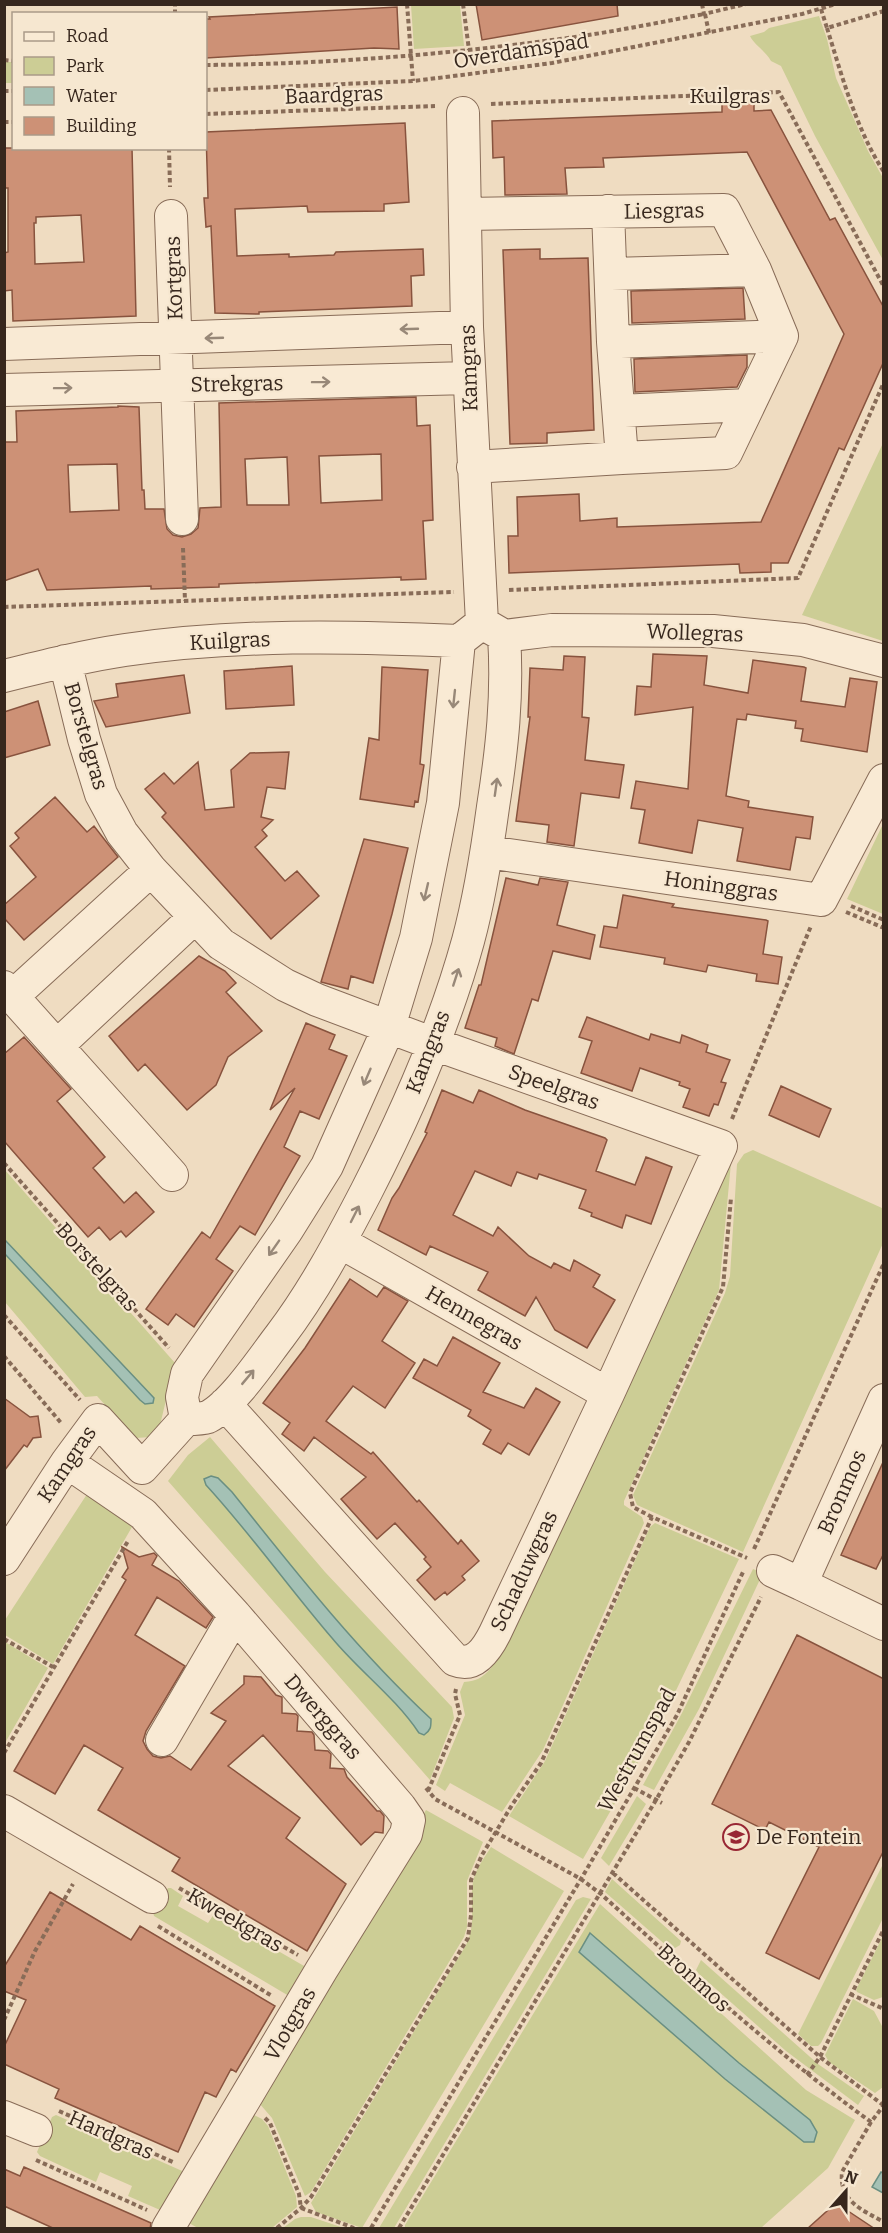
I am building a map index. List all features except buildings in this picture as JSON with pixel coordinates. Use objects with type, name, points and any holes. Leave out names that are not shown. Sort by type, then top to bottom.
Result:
[{"type":"street","name":"Kamgras","points":[[186,1419],[182,1397],[189,1371],[287,1230],[327,1166],[389,1027],[416,938],[482,633],[467,327],[463,108]]},
{"type":"street","name":"Liesgras","points":[[465,214],[723,210],[755,270],[782,336]]},
{"type":"street","name":"Liesgras","points":[[608,211],[613,342],[622,458]]},
{"type":"street","name":"Kortgras","points":[[171,216],[176,339]]},
{"type":"street","points":[[611,274],[755,270]]},
{"type":"street","points":[[4,344],[467,327]]},
{"type":"street","points":[[473,467],[726,453],[782,336],[613,342]]},
{"type":"street","points":[[176,339],[182,519]]},
{"type":"street","name":"Strekgras","points":[[4,390],[469,378]]},
{"type":"street","points":[[619,411],[748,405]]},
{"type":"street","name":"Wollegras","points":[[482,633],[552,630],[713,631],[803,640],[884,662]]},
{"type":"street","name":"Kamgras","points":[[4,1559],[98,1420],[142,1468],[186,1419],[207,1417],[225,1404],[253,1372],[305,1302],[340,1242],[406,1111],[434,1044],[468,940],[487,852],[503,740],[507,678],[482,633]]},
{"type":"street","name":"Kuilgras","points":[[4,676],[65,661],[126,650],[244,640],[482,633]]},
{"type":"street","name":"Borstelgras","points":[[65,661],[84,739],[101,794],[122,833],[151,870],[220,944],[285,986],[389,1027]]},
{"type":"street","points":[[821,900],[884,780]]},
{"type":"street","name":"Honinggras","points":[[487,852],[821,900]]},
{"type":"street","points":[[151,870],[9,992],[172,1175]]},
{"type":"street","points":[[57,1046],[195,917]]},
{"type":"street","name":"Speelgras","points":[[389,1027],[721,1146]]},
{"type":"street","name":"Schaduwgras","points":[[462,1662],[474,1660],[487,1650],[608,1394],[721,1146]]},
{"type":"street","name":"Hennegras","points":[[340,1242],[608,1394]]},
{"type":"street","name":"Bronmos","points":[[767,1571],[884,1400]]},
{"type":"street","points":[[225,1404],[455,1660],[462,1662]]},
{"type":"street","name":"Dwerggras","points":[[74,1454],[143,1514],[235,1615],[409,1820]]},
{"type":"street","points":[[767,1571],[884,1623]]},
{"type":"street","points":[[162,1740],[235,1615]]},
{"type":"street","points":[[4,1811],[154,1898]]},
{"type":"street","name":"Vlotgras","points":[[171,2224],[322,1969],[406,1834],[409,1820]]},
{"type":"street","name":"Hardgras","points":[[4,2117],[38,2132]]},
{"type":"path","points":[[407,4],[413,81]]},
{"type":"path","points":[[464,4],[469,50]]},
{"type":"path","points":[[702,4],[709,33]]},
{"type":"path","points":[[207,65],[302,64],[469,50],[563,39],[704,14],[746,4]]},
{"type":"path","name":"Overdamspad","points":[[207,90],[413,81],[552,63],[709,33],[836,4]]},
{"type":"path","points":[[821,9],[849,97],[874,157],[884,172]]},
{"type":"path","points":[[827,28],[884,11]]},
{"type":"path","name":"Kuilgras","points":[[463,108],[779,92],[884,287]]},
{"type":"path","name":"Baardgras","points":[[207,114],[463,108]]},
{"type":"path","points":[[169,150],[171,216]]},
{"type":"path","points":[[182,519],[185,601]]},
{"type":"path","points":[[721,1146],[821,900],[884,928]]},
{"type":"path","name":"Borstelgras","points":[[4,1163],[189,1371]]},
{"type":"path","points":[[399,2229],[656,1800],[694,1732],[767,1571],[633,1507],[630,1493],[723,1287],[731,1196]]},
{"type":"path","name":"Westrumspad","points":[[371,2229],[677,1715],[767,1571],[884,1263]]},
{"type":"path","points":[[4,1315],[98,1420]]},
{"type":"path","points":[[4,1356],[74,1454]]},
{"type":"path","points":[[4,1753],[143,1514]]},
{"type":"path","points":[[278,2229],[311,2197],[468,1938],[471,1880],[495,1832],[541,1763],[652,1517]]},
{"type":"path","points":[[4,1638],[54,1667]]},
{"type":"path","points":[[428,1791],[460,1715],[455,1694],[462,1662]]},
{"type":"path","points":[[634,1788],[662,1803]]},
{"type":"path","name":"Bronmos","points":[[495,1832],[581,1879],[601,1894],[807,2075],[871,2122]]},
{"type":"path","points":[[614,1873],[820,2057],[883,2105],[842,2172],[842,2188],[855,2207],[884,2222]]},
{"type":"path","name":"Kweekgras","points":[[297,2012],[145,1917],[154,1898],[166,1881],[322,1969]]},
{"type":"path","points":[[4,2020],[35,1951],[74,1885]]},
{"type":"path","points":[[807,2075],[820,2057],[884,1929]]},
{"type":"path","points":[[850,1994],[884,2009]]},
{"type":"path","points":[[243,2104],[260,2113],[270,2123],[299,2193],[302,2208]]},
{"type":"path","points":[[38,2132],[171,2224]]},
{"type":"path","name":"Hardgras","points":[[38,2132],[200,2175]]},
{"type":"path","points":[[302,2208],[354,2229]]},
{"type":"green space","points":[[411,5],[460,5],[464,46],[414,49]]},
{"type":"green space","points":[[819,16],[836,78],[868,151],[883,178],[883,260],[815,136],[781,66],[771,61],[750,36],[769,28]]},
{"type":"green space","points":[[4,62],[12,62],[12,83],[5,83]]},
{"type":"green space","points":[[883,443],[883,641],[802,615]]},
{"type":"green space","points":[[883,824],[883,914],[847,899]]},
{"type":"green space","points":[[753,1150],[882,1208],[884,1241],[743,1552],[637,1505],[633,1495],[725,1293],[730,1276],[737,1164],[744,1154]]},
{"type":"green space","points":[[724,1154],[733,1158],[719,1290],[624,1501],[624,1505],[642,1517],[644,1523],[543,1750],[502,1812],[450,1783],[445,1791],[436,1785],[465,1715],[460,1692],[464,1682],[479,1678],[491,1668]]},
{"type":"green space","points":[[4,1169],[175,1363],[160,1425],[152,1437],[135,1438],[97,1396],[85,1397],[5,1302],[5,1254],[140,1400],[145,1404],[154,1398],[5,1240]]},
{"type":"green space","points":[[210,1437],[325,1572],[452,1707],[454,1718],[430,1780],[168,1481],[188,1455]],"holes":[[[206,1485],[300,1578],[352,1640],[398,1689],[431,1719],[419,1733],[399,1708],[332,1638]]]},
{"type":"green space","points":[[91,1488],[136,1520],[53,1664],[5,1635],[5,1620]]},
{"type":"green space","points":[[655,1523],[739,1559],[658,1728],[583,1859],[509,1816],[545,1761],[650,1527]]},
{"type":"green space","points":[[753,1569],[763,1573],[699,1709],[654,1790],[643,1785],[682,1713]]},
{"type":"green space","points":[[5,1642],[48,1668],[5,1743]]},
{"type":"green space","points":[[637,1796],[646,1804],[609,1866],[601,1858]]},
{"type":"green space","points":[[426,1810],[483,1842],[467,1881],[467,1927],[464,1937],[311,2192],[305,2196],[272,2118],[259,2103]]},
{"type":"green space","points":[[491,1847],[564,1891],[362,2228],[316,2212],[311,2203],[466,1945],[472,1921],[474,1878]]},
{"type":"green space","points":[[883,1864],[883,1918],[821,2043],[818,2046],[811,2046],[798,2034]]},
{"type":"green space","points":[[612,1879],[681,1941],[680,1945],[675,1948],[668,1947],[605,1892]]},
{"type":"green space","points":[[168,1888],[183,1896],[178,1906],[208,1923],[214,1914],[311,1970],[294,1999],[154,1916],[153,1912]]},
{"type":"green space","points":[[583,1897],[591,1899],[394,2228],[379,2228],[576,1900]]},
{"type":"green space","points":[[600,1904],[806,2090],[855,2120],[828,2168],[761,2228],[405,2228]],"holes":[[[590,1933],[739,2063],[810,2120],[804,2142],[725,2079],[579,1952]]]},
{"type":"green space","points":[[883,1936],[883,1997],[874,2000],[856,1990]]},
{"type":"green space","points":[[701,1960],[818,2064],[864,2096],[858,2105],[786,2051],[699,1974],[696,1970]]},
{"type":"green space","points":[[853,1999],[874,2011],[883,2028],[883,2087],[875,2093],[829,2062],[825,2055]]},
{"type":"green space","points":[[250,2113],[262,2119],[268,2126],[296,2196],[297,2207],[272,2228],[198,2228],[183,2220]]},
{"type":"green space","points":[[56,2115],[189,2174],[167,2213],[128,2196],[132,2186],[100,2172],[96,2182],[40,2156],[37,2152],[52,2117]]},
{"type":"green space","points":[[301,2217],[311,2217],[344,2228],[283,2228]]},
{"type":"water","points":[[5,1240],[154,1398],[153,1403],[145,1404],[140,1400],[5,1254]]},
{"type":"water","points":[[211,1476],[218,1478],[232,1492],[352,1638],[431,1719],[430,1728],[424,1735],[419,1733],[399,1708],[316,1619],[206,1485],[204,1479]]},
{"type":"water","points":[[590,1933],[739,2063],[810,2120],[817,2132],[814,2142],[804,2142],[725,2079],[579,1952]]},
{"type":"water","points":[[881,2172],[883,2173],[883,2193],[872,2187]]},
{"type":"place","name":"De Fontein","points":[[736,1837]]}]
